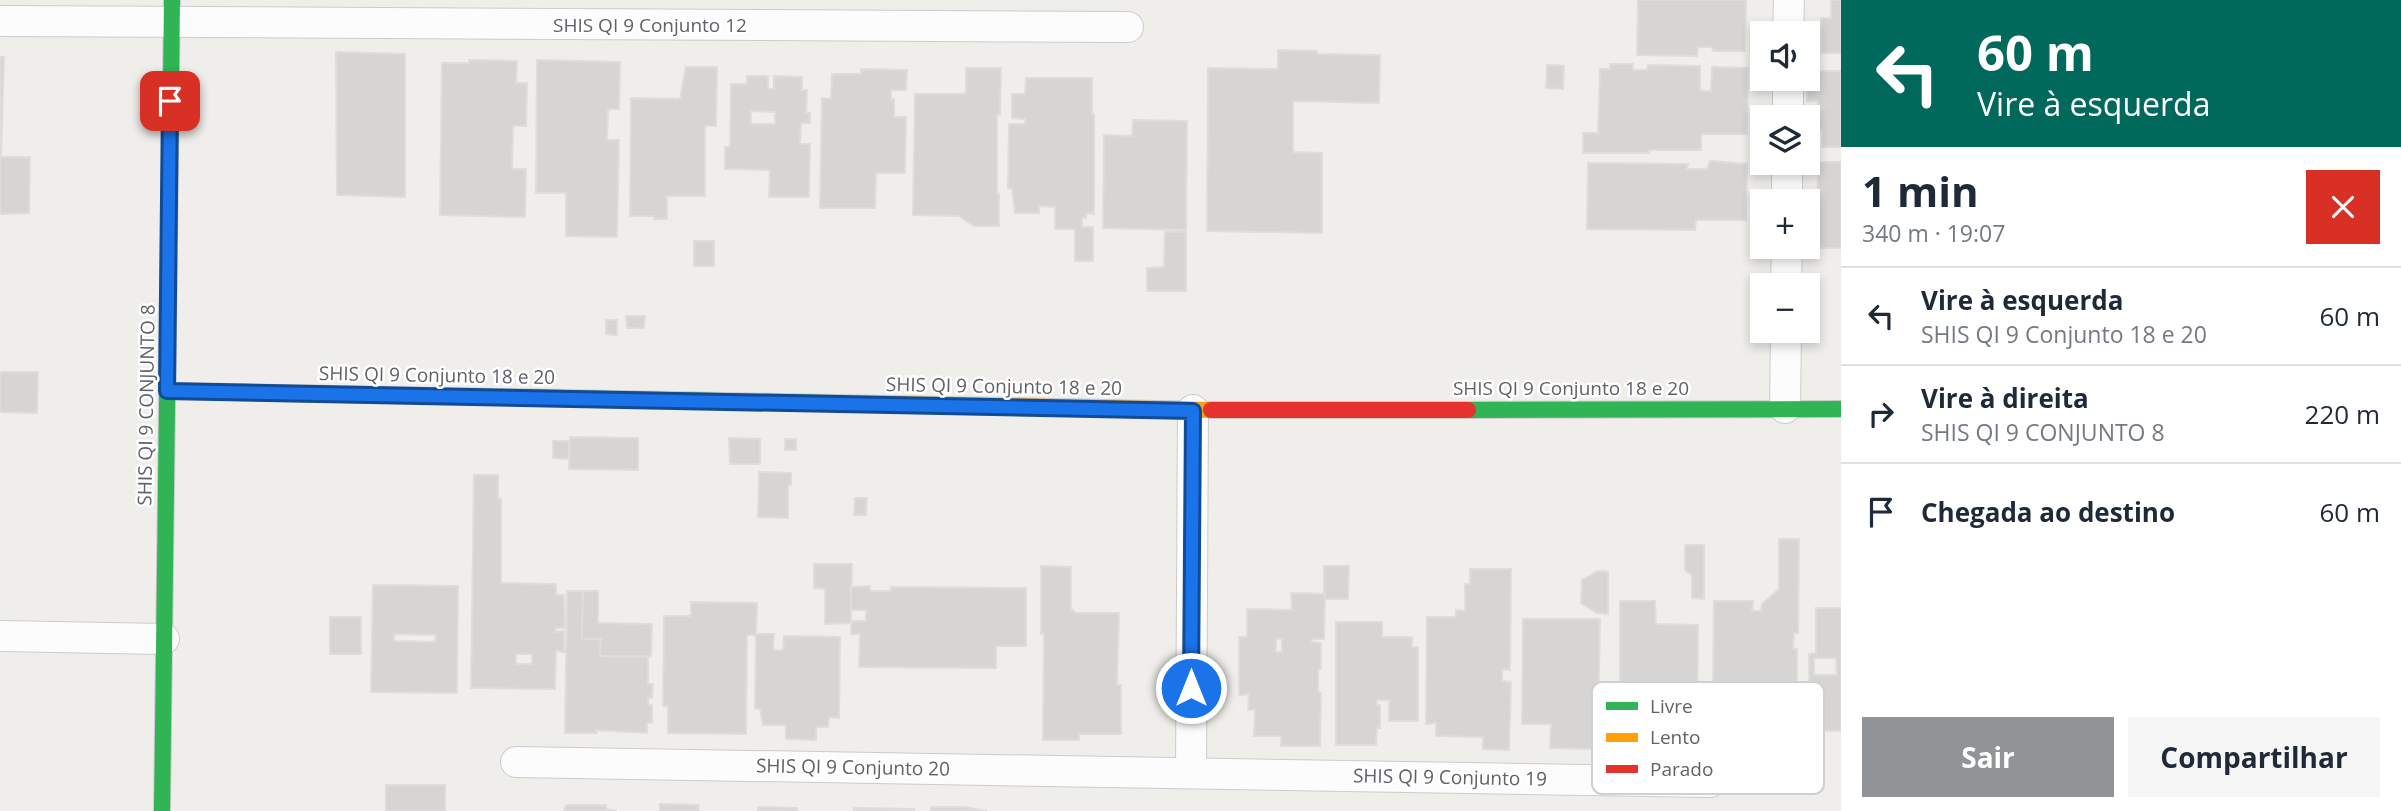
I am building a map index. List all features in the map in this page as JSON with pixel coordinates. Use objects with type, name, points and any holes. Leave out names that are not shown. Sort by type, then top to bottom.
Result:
[{"type":"street","points":[[1788,0],[1788,21]]},
{"type":"street","name":"SHIS QI 9 Conjunto 12","points":[[0,21],[172,11],[1128,27]]},
{"type":"street","name":"SHIS QI 9 CONJUNTO 8","points":[[162,811],[172,11]]},
{"type":"street","points":[[1786,343],[1786,408]]},
{"type":"street","name":"SHIS QI 9 Conjunto 18 e 20","points":[[167,391],[1193,411],[1841,410]]},
{"type":"street","points":[[1191,772],[1193,411]]},
{"type":"street","points":[[0,636],[164,639]]},
{"type":"street","name":"SHIS QI 9 Conjunto 20","points":[[516,762],[1191,772]]},
{"type":"street","name":"SHIS QI 9 Conjunto 19","points":[[1191,772],[1592,780]]},
{"type":"building","points":[[1638,0],[1746,0],[1745,51],[1713,51],[1712,47],[1698,47],[1697,56],[1637,55]]},
{"type":"building","points":[[1831,0],[1841,0],[1841,53],[1821,53],[1821,18],[1831,18]]},
{"type":"building","points":[[1278,50],[1380,55],[1379,103],[1293,101],[1293,152],[1322,153],[1322,233],[1207,231],[1208,68],[1278,69]]},
{"type":"building","points":[[336,52],[405,54],[405,197],[337,195]]},
{"type":"building","points":[[0,57],[4,57],[1,157],[30,157],[29,213],[0,214]]},
{"type":"building","points":[[469,60],[517,61],[516,83],[527,83],[526,126],[513,126],[512,169],[526,169],[525,217],[440,215],[442,63],[469,63]]},
{"type":"building","points":[[537,60],[620,62],[619,109],[608,109],[607,140],[619,140],[617,237],[566,236],[566,193],[536,193]]},
{"type":"building","points":[[1610,64],[1633,64],[1633,70],[1647,70],[1648,65],[1700,66],[1700,90],[1705,91],[1711,91],[1712,67],[1748,68],[1747,134],[1701,134],[1701,150],[1583,153],[1583,133],[1598,133],[1600,69],[1610,69]]},
{"type":"building","points":[[1547,65],[1564,66],[1563,89],[1546,88]]},
{"type":"building","points":[[686,67],[717,67],[716,126],[705,126],[705,196],[667,196],[667,219],[630,216],[631,98],[680,99]]},
{"type":"building","points":[[966,68],[1001,68],[1000,115],[997,115],[999,226],[974,226],[959,216],[913,215],[915,94],[966,94]]},
{"type":"building","points":[[861,69],[907,70],[906,90],[891,90],[894,117],[906,117],[905,173],[876,173],[875,208],[820,208],[822,98],[831,99],[832,74],[861,74]]},
{"type":"building","points":[[1820,71],[1841,71],[1841,147],[1822,147],[1820,105],[1818,101],[1807,101],[1807,91],[1820,91]]},
{"type":"building","points":[[747,76],[768,76],[768,89],[774,89],[774,76],[802,77],[802,90],[807,90],[806,113],[810,113],[810,123],[801,123],[800,144],[810,144],[809,197],[769,197],[770,170],[725,169],[725,147],[730,147],[731,84],[747,84]],"holes":[[[751,111],[775,112],[775,124],[751,124]]]},
{"type":"building","points":[[1026,78],[1092,78],[1094,214],[1086,213],[1086,218],[1082,218],[1082,227],[1093,227],[1093,261],[1075,261],[1075,229],[1055,229],[1055,207],[1039,206],[1039,213],[1015,213],[1012,188],[1008,188],[1009,124],[1025,124],[1025,119],[1012,118],[1012,94],[1025,94]]},
{"type":"building","points":[[1133,120],[1187,121],[1186,230],[1103,228],[1104,135],[1132,136]]},
{"type":"building","points":[[1710,161],[1747,164],[1746,220],[1696,220],[1695,230],[1587,229],[1588,163],[1688,164],[1687,169],[1707,169]]},
{"type":"building","points":[[1820,162],[1841,162],[1841,248],[1820,248],[1820,189],[1818,189]]},
{"type":"building","points":[[1165,232],[1186,232],[1186,291],[1147,291],[1147,268],[1164,267]]},
{"type":"building","points":[[694,241],[714,241],[714,266],[694,266]]},
{"type":"building","points":[[626,316],[645,316],[644,328],[627,328]]},
{"type":"building","points":[[606,320],[617,320],[617,335],[606,334]]},
{"type":"building","points":[[0,372],[38,372],[37,413],[0,412]]},
{"type":"building","points":[[570,437],[638,438],[638,470],[569,469]]},
{"type":"building","points":[[729,438],[760,439],[760,464],[730,464]]},
{"type":"building","points":[[785,439],[796,439],[796,450],[785,450]]},
{"type":"building","points":[[553,441],[569,441],[569,459],[553,458]]},
{"type":"building","points":[[759,472],[791,473],[791,485],[788,485],[788,518],[758,517]]},
{"type":"building","points":[[474,475],[498,475],[498,499],[501,499],[501,583],[556,584],[556,595],[564,595],[565,628],[556,628],[555,632],[564,631],[564,652],[556,651],[555,689],[471,688]],"holes":[[[516,654],[532,654],[532,664],[516,664]]]},
{"type":"building","points":[[855,498],[867,498],[866,515],[854,515]]},
{"type":"building","points":[[1779,539],[1799,539],[1798,633],[1794,633],[1793,648],[1797,649],[1797,682],[1713,682],[1714,601],[1753,601],[1752,611],[1761,611],[1762,604],[1779,589]]},
{"type":"building","points":[[1685,545],[1704,545],[1704,599],[1692,598],[1692,575],[1685,570]]},
{"type":"building","points":[[814,564],[852,564],[851,623],[825,624],[825,589],[814,588]]},
{"type":"building","points":[[1041,566],[1071,567],[1071,609],[1076,613],[1119,613],[1117,685],[1121,685],[1121,734],[1079,734],[1079,740],[1043,740],[1044,634],[1041,634]]},
{"type":"building","points":[[1324,566],[1349,566],[1348,599],[1324,599]]},
{"type":"building","points":[[1470,569],[1511,569],[1510,670],[1502,669],[1502,681],[1511,682],[1509,750],[1483,749],[1483,737],[1436,736],[1436,723],[1426,724],[1427,617],[1456,617],[1456,610],[1465,611],[1465,584],[1470,584]]},
{"type":"building","points":[[1598,571],[1608,572],[1608,614],[1597,613],[1581,603],[1582,580]]},
{"type":"building","points":[[373,585],[458,586],[457,693],[371,692]],"holes":[[[394,634],[436,635],[435,642],[394,641]]]},
{"type":"building","points":[[870,586],[870,591],[891,591],[891,587],[1026,588],[1026,646],[996,646],[996,668],[859,667],[860,634],[851,634],[851,621],[866,621],[866,610],[851,610],[851,587]]},
{"type":"building","points":[[567,591],[583,591],[582,639],[601,639],[600,656],[648,657],[648,684],[653,684],[652,698],[648,698],[648,705],[652,705],[652,723],[647,723],[647,733],[596,730],[596,733],[565,733]]},
{"type":"building","points":[[583,591],[598,591],[598,623],[652,624],[651,656],[600,656],[601,639],[582,639]]},
{"type":"building","points":[[1291,593],[1325,594],[1324,639],[1312,639],[1312,642],[1321,643],[1321,669],[1318,669],[1318,692],[1321,693],[1320,746],[1281,746],[1281,736],[1254,736],[1255,710],[1248,710],[1249,694],[1239,695],[1239,637],[1247,637],[1247,609],[1292,610]],"holes":[[[1276,639],[1282,639],[1282,652],[1276,652]]]},
{"type":"building","points":[[1620,601],[1655,601],[1656,624],[1698,625],[1698,682],[1620,682]]},
{"type":"building","points":[[691,602],[757,603],[756,635],[747,635],[746,734],[668,733],[668,706],[663,706],[664,616],[691,616]]},
{"type":"building","points":[[1816,608],[1841,608],[1841,731],[1824,730],[1824,682],[1809,682],[1809,654],[1816,653]],"holes":[[[1814,658],[1836,658],[1837,675],[1814,675]]]},
{"type":"building","points":[[330,617],[361,617],[361,654],[330,654]]},
{"type":"building","points":[[1523,619],[1600,619],[1599,682],[1592,682],[1592,749],[1550,748],[1551,724],[1522,724]]},
{"type":"building","points":[[1336,622],[1382,622],[1382,637],[1412,637],[1412,647],[1418,647],[1418,721],[1389,721],[1389,700],[1377,700],[1377,705],[1380,705],[1380,728],[1377,728],[1376,745],[1336,745]]},
{"type":"building","points":[[756,634],[774,634],[773,650],[783,650],[784,636],[840,637],[839,718],[829,717],[828,727],[816,727],[816,740],[786,739],[786,725],[763,725],[760,709],[755,708]]},
{"type":"building","points":[[386,785],[445,785],[445,811],[386,811]]},
{"type":"building","points":[[660,804],[699,805],[698,811],[660,811]]},
{"type":"building","points":[[566,805],[606,805],[606,809],[617,811],[564,811]]},
{"type":"building","points":[[758,807],[797,808],[797,811],[758,811]]},
{"type":"building","points":[[931,807],[964,807],[987,811],[931,811]]},
{"type":"building","points":[[854,808],[914,809],[914,811],[854,811]]},
{"type":"traffic: fast","points":[[162,811],[172,0]]},
{"type":"traffic: fast","points":[[167,391],[837,403]]},
{"type":"traffic: fast","points":[[1468,410],[1841,409]]},
{"type":"traffic: slow","points":[[837,403],[1211,410]]},
{"type":"traffic: jam","points":[[1211,410],[1468,410]]},
{"type":"route","points":[[170,101],[167,391],[1193,411],[1191,688]]}]
